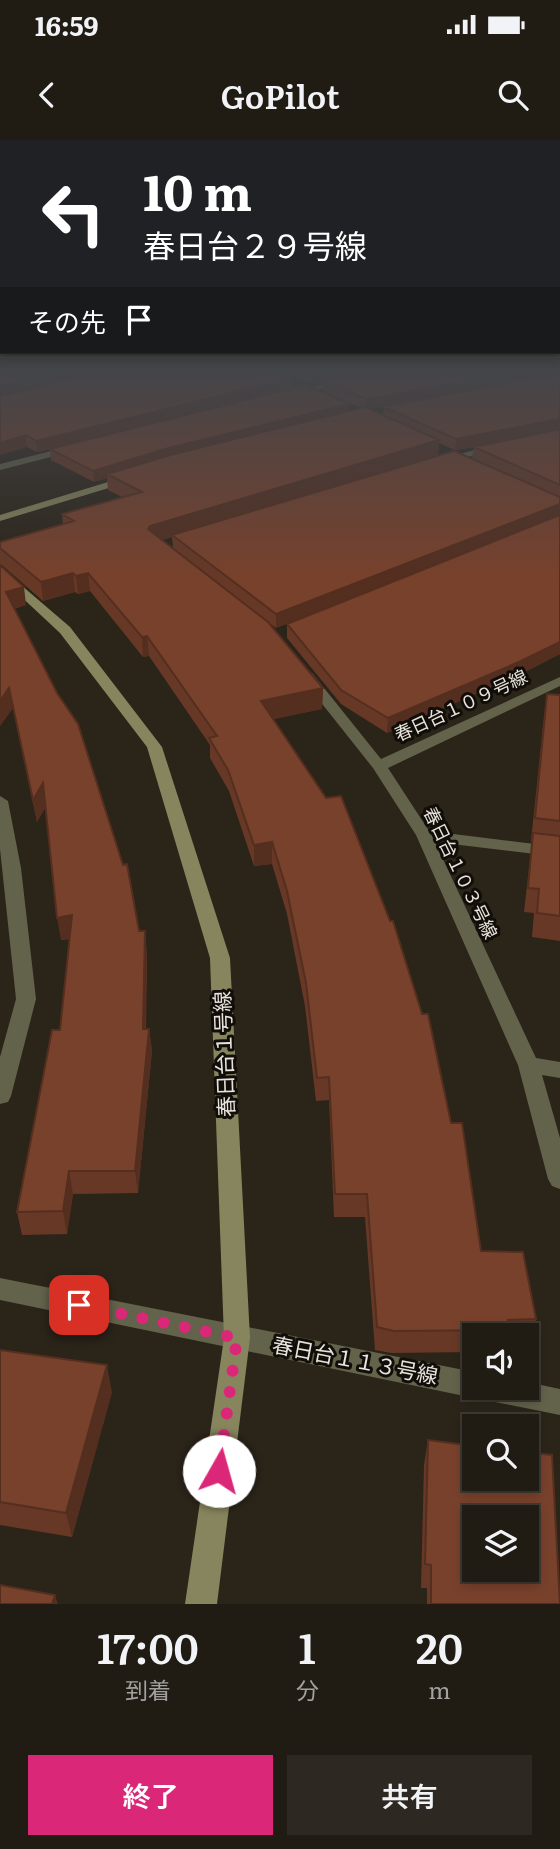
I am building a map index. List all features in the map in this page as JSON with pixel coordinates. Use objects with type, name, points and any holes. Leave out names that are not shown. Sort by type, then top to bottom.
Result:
[{"type":"street","points":[[429,464],[508,445]]},
{"type":"street","points":[[0,467],[80,446]]},
{"type":"street","points":[[443,450],[478,467]]},
{"type":"street","points":[[0,517],[144,473]]},
{"type":"street","name":"春日台１号線","points":[[0,571],[65,630],[154,747],[220,958],[237,1338],[201,1604]]},
{"type":"street","name":"春日台１０３号線","points":[[292,657],[379,766],[424,835],[529,1065],[560,1178]]},
{"type":"street","name":"春日台１０９号線","points":[[379,766],[560,681]]},
{"type":"street","points":[[0,801],[6,867],[26,999],[0,1094]]},
{"type":"street","points":[[424,835],[560,852]]},
{"type":"street","points":[[529,1065],[560,1070]]},
{"type":"street","name":"春日台１１３号線","points":[[0,1289],[462,1383]]},
{"type":"street","points":[[539,1398],[560,1402]]},
{"type":"building","points":[[77,442],[192,442],[93,471],[50,449]]},
{"type":"building","points":[[221,442],[431,442],[150,526],[148,529],[268,622],[323,688],[261,701],[326,798],[341,796],[390,921],[393,921],[422,1014],[428,1014],[451,1123],[462,1123],[481,1251],[523,1252],[536,1319],[508,1320],[509,1323],[462,1323],[462,1330],[394,1331],[377,1327],[367,1194],[335,1194],[329,1077],[317,1078],[306,983],[287,891],[272,842],[254,845],[228,770],[209,738],[217,736],[147,636],[142,637],[88,573],[76,576],[73,573],[41,582],[0,548],[0,542],[74,521],[62,514],[142,492],[107,474]]},
{"type":"building","points":[[496,442],[560,442],[560,485],[474,447]]},
{"type":"building","points":[[454,451],[560,497],[560,504],[276,614],[172,535]]},
{"type":"building","points":[[560,515],[560,642],[388,718],[341,690],[287,624]]},
{"type":"building","points":[[0,565],[24,587],[6,592],[57,693],[78,724],[123,865],[127,864],[139,931],[145,931],[143,1029],[149,1029],[135,1171],[69,1171],[63,1211],[17,1212],[52,1030],[60,1030],[72,915],[57,918],[43,783],[33,800],[9,688],[0,701]]},
{"type":"building","points":[[547,694],[560,695],[560,821],[535,818]]},
{"type":"building","points":[[533,833],[560,836],[560,916],[537,913],[539,889],[528,888]]},
{"type":"building","points":[[0,1350],[107,1365],[66,1513],[0,1502]]},
{"type":"building","points":[[428,1440],[462,1444],[462,1491],[539,1491],[539,1453],[552,1455],[560,1604],[431,1604],[431,1565],[425,1564]]},
{"type":"building","points":[[0,1585],[55,1595],[52,1604],[0,1604]]},
{"type":"route","points":[[79,1305],[237,1338],[219,1471]]}]
